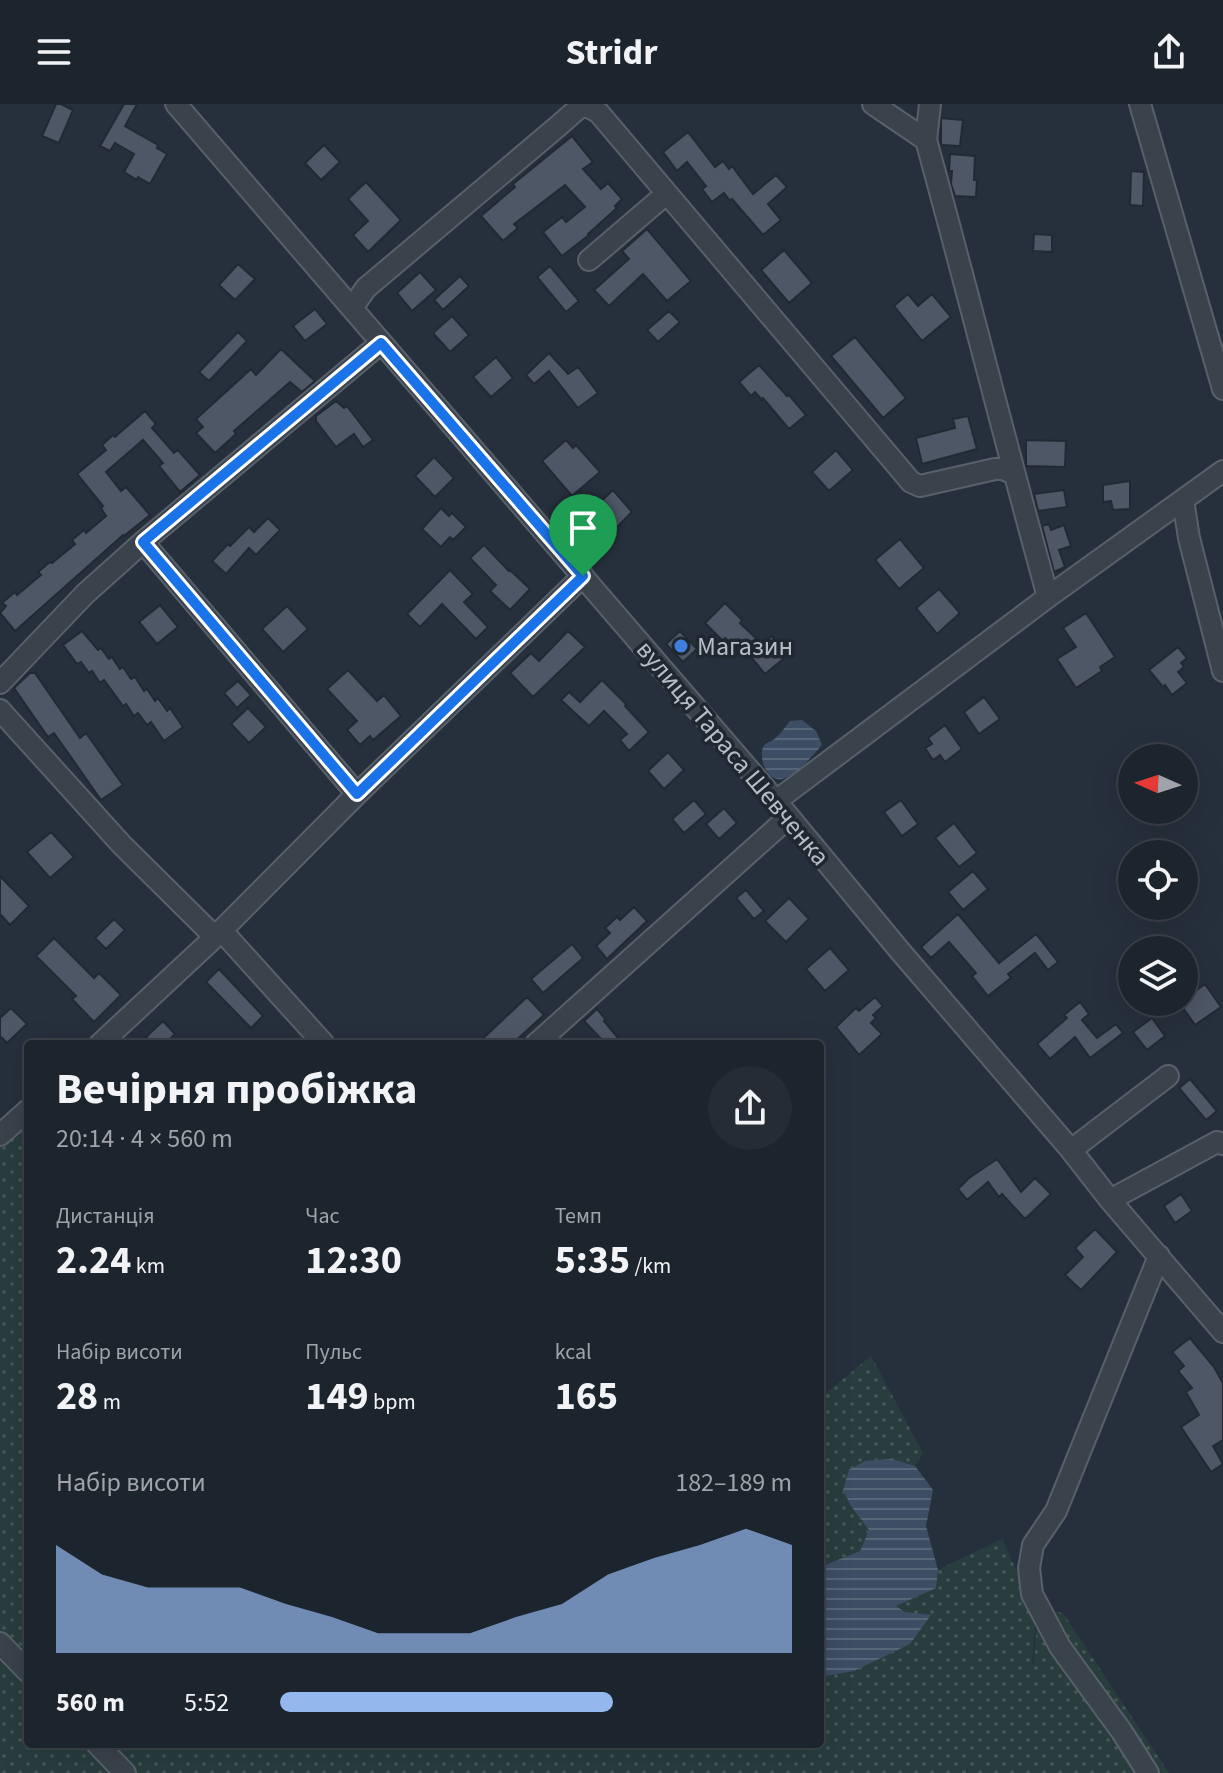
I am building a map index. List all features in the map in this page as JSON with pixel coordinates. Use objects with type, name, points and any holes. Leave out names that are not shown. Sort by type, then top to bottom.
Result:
[{"type":"street","name":"вулиця Тараса Шевченка","points":[[176,104],[782,809],[1223,1332]]},
{"type":"street","points":[[873,104],[926,140]]},
{"type":"street","points":[[930,104],[926,140],[1048,597]]},
{"type":"street","points":[[1140,104],[1223,389]]},
{"type":"street","points":[[352,308],[366,288],[580,105],[589,107],[599,113],[911,482],[920,486],[999,468],[1014,474]]},
{"type":"street","points":[[589,260],[666,194]]},
{"type":"street","points":[[0,683],[85,594],[143,542],[381,343]]},
{"type":"street","points":[[540,1040],[782,809],[1048,597],[1223,471]]},
{"type":"street","points":[[1183,500],[1189,538],[1223,671]]},
{"type":"street","points":[[143,542],[357,794]]},
{"type":"street","points":[[105,1040],[218,934],[357,794],[583,576]]},
{"type":"street","points":[[0,710],[122,845],[218,934],[320,1040]]},
{"type":"street","points":[[1071,1150],[1168,1076]]},
{"type":"street","points":[[0,1135],[24,1114]]},
{"type":"street","points":[[1110,1200],[1217,1142],[1223,1144]]},
{"type":"street","points":[[1148,1773],[1053,1636],[1032,1594],[1029,1568],[1033,1545],[1056,1511],[1159,1256]]},
{"type":"street","points":[[0,1643],[24,1668]]},
{"type":"street","points":[[101,1748],[125,1773]]},
{"type":"green space","points":[[0,1118],[24,1134],[24,1748],[824,1748],[824,1676],[854,1671],[905,1612],[895,1606],[936,1588],[938,1570],[1002,1539],[1036,1613],[1032,1665],[1038,1609],[1063,1613],[1169,1773],[967,1773],[970,1761],[966,1773],[0,1773]]},
{"type":"green space","points":[[871,1356],[923,1453],[915,1466],[892,1459],[860,1551],[824,1565],[824,1395]]},
{"type":"water","points":[[802,720],[816,731],[822,745],[794,774],[778,779],[770,775],[764,766],[763,747],[778,736],[790,721]]},
{"type":"water","points":[[892,1459],[915,1466],[933,1490],[926,1526],[938,1570],[936,1588],[896,1606],[905,1612],[931,1615],[910,1644],[854,1671],[824,1676],[824,1565],[860,1551],[869,1530],[843,1490],[849,1470],[865,1461]]},
{"type":"building","points":[[56,104],[73,110],[59,143],[42,136]]},
{"type":"building","points":[[124,104],[137,104],[125,126],[158,145],[157,148],[167,154],[150,184],[124,172],[134,154],[115,143],[110,151],[100,146]]},
{"type":"building","points":[[941,118],[963,120],[960,146],[941,145]]},
{"type":"building","points":[[688,132],[715,167],[723,161],[729,169],[732,166],[753,194],[776,175],[787,187],[768,204],[781,220],[763,235],[724,193],[712,202],[702,189],[706,186],[687,162],[677,171],[663,152]]},
{"type":"building","points":[[572,136],[593,162],[583,169],[601,189],[608,183],[622,199],[615,206],[617,208],[562,256],[543,232],[562,217],[566,222],[585,207],[565,185],[514,224],[518,228],[503,241],[481,216],[515,187],[513,184]]},
{"type":"building","points":[[324,145],[340,162],[321,180],[305,163]]},
{"type":"building","points":[[950,154],[975,156],[976,197],[955,196],[951,184],[952,171],[949,171]]},
{"type":"building","points":[[1131,171],[1144,172],[1143,206],[1130,205]]},
{"type":"building","points":[[366,182],[401,220],[368,252],[353,235],[368,221],[348,199]]},
{"type":"building","points":[[647,229],[691,281],[667,301],[643,274],[609,306],[594,290],[629,259],[622,251]]},
{"type":"building","points":[[1034,234],[1052,235],[1052,252],[1033,251]]},
{"type":"building","points":[[784,250],[812,283],[789,303],[761,270]]},
{"type":"building","points":[[238,264],[255,279],[235,300],[219,285]]},
{"type":"building","points":[[550,266],[579,301],[566,312],[537,277]]},
{"type":"building","points":[[420,272],[436,290],[412,311],[397,293]]},
{"type":"building","points":[[460,276],[469,286],[443,310],[434,300]]},
{"type":"building","points":[[908,294],[918,306],[932,294],[951,317],[922,341],[894,306]]},
{"type":"building","points":[[315,309],[327,324],[305,341],[293,326]]},
{"type":"building","points":[[669,311],[680,322],[658,342],[647,330]]},
{"type":"building","points":[[452,316],[469,335],[450,352],[433,333]]},
{"type":"building","points":[[238,332],[247,341],[209,381],[199,372]]},
{"type":"building","points":[[855,337],[906,398],[883,418],[831,356]]},
{"type":"building","points":[[281,349],[315,381],[302,392],[290,382],[234,431],[236,434],[215,453],[196,433],[203,427],[196,419],[251,369],[256,375]]},
{"type":"building","points":[[549,353],[568,374],[578,367],[598,393],[578,408],[549,371],[534,384],[526,375]]},
{"type":"building","points":[[496,357],[513,378],[491,397],[473,377]]},
{"type":"building","points":[[759,365],[806,415],[789,429],[763,398],[755,392],[751,396],[739,382]]},
{"type":"building","points":[[336,401],[344,408],[347,406],[373,440],[363,447],[354,434],[336,447],[316,421],[316,416]]},
{"type":"building","points":[[145,411],[156,424],[152,428],[174,453],[178,450],[200,475],[180,492],[159,466],[163,463],[143,440],[106,472],[121,491],[126,487],[150,515],[123,535],[15,631],[0,613],[6,606],[2,603],[41,575],[38,572],[75,544],[72,540],[106,516],[101,508],[103,506],[77,474],[106,450],[102,445]]},
{"type":"building","points":[[968,416],[977,449],[922,464],[916,438],[955,428],[953,419]]},
{"type":"building","points":[[566,440],[573,448],[576,445],[600,472],[572,496],[542,461]]},
{"type":"building","points":[[1026,440],[1066,441],[1065,467],[1026,466]]},
{"type":"building","points":[[836,450],[853,470],[829,491],[812,472]]},
{"type":"building","points":[[434,457],[454,478],[435,497],[415,476]]},
{"type":"building","points":[[1130,481],[1130,509],[1113,510],[1111,501],[1103,502],[1103,485]]},
{"type":"building","points":[[613,490],[632,512],[616,528],[596,506]]},
{"type":"building","points":[[1064,490],[1067,507],[1038,511],[1034,494]]},
{"type":"building","points":[[441,508],[449,516],[452,513],[466,527],[441,547],[422,529]]},
{"type":"building","points":[[268,518],[280,530],[256,555],[249,548],[226,574],[212,561],[249,527],[254,532]]},
{"type":"building","points":[[1049,524],[1051,530],[1064,525],[1071,546],[1059,550],[1065,567],[1054,572],[1042,526]]},
{"type":"building","points":[[900,539],[924,568],[899,589],[875,560]]},
{"type":"building","points":[[484,545],[530,589],[510,610],[490,591],[496,585],[470,558]]},
{"type":"building","points":[[450,570],[473,594],[464,602],[488,627],[476,639],[442,604],[420,627],[407,614]]},
{"type":"building","points":[[939,589],[960,613],[937,634],[916,608]]},
{"type":"building","points":[[725,603],[762,644],[772,636],[788,655],[765,674],[738,641],[734,646],[725,638],[723,641],[705,623]]},
{"type":"building","points":[[160,605],[178,627],[157,644],[139,622]]},
{"type":"building","points":[[287,606],[308,629],[283,652],[262,629]]},
{"type":"building","points":[[1086,613],[1115,657],[1100,667],[1102,671],[1076,688],[1057,659],[1076,647],[1063,628]]},
{"type":"building","points":[[82,631],[98,650],[101,648],[109,659],[112,657],[120,669],[123,667],[131,679],[135,677],[155,701],[158,698],[167,711],[170,708],[183,727],[164,741],[151,722],[147,725],[138,713],[134,716],[126,704],[123,706],[104,680],[100,683],[92,671],[89,673],[81,662],[77,664],[63,645]]},
{"type":"building","points":[[568,631],[585,647],[533,697],[510,673],[531,653],[539,661]]},
{"type":"building","name":"Магазин","points":[[680,631],[697,649],[683,662],[666,644]]},
{"type":"building","points":[[1178,647],[1187,658],[1178,672],[1187,683],[1172,695],[1149,670]]},
{"type":"building","points":[[348,670],[377,701],[384,695],[401,716],[373,740],[370,736],[360,745],[347,730],[357,721],[327,689]]},
{"type":"building","points":[[30,673],[35,673],[80,738],[86,733],[123,785],[101,800],[54,733],[48,737],[14,688]]},
{"type":"building","points":[[602,680],[649,732],[629,751],[620,740],[627,734],[604,711],[589,726],[561,700],[569,692],[580,702]]},
{"type":"building","points":[[238,681],[251,695],[237,708],[224,693]]},
{"type":"building","points":[[984,697],[1000,719],[979,734],[964,712]]},
{"type":"building","points":[[248,708],[266,727],[249,743],[231,724]]},
{"type":"building","points":[[945,725],[962,749],[945,762],[940,755],[933,760],[925,748],[932,744],[928,738]]},
{"type":"building","points":[[668,752],[684,770],[664,789],[648,771]]},
{"type":"building","points":[[694,800],[706,814],[684,833],[672,819]]},
{"type":"building","points":[[901,800],[918,824],[902,836],[884,812]]},
{"type":"building","points":[[724,808],[737,823],[719,839],[706,824]]},
{"type":"building","points":[[954,823],[977,853],[959,867],[935,838]]},
{"type":"building","points":[[51,832],[74,857],[50,878],[27,852]]},
{"type":"building","points":[[973,871],[988,889],[963,910],[948,892]]},
{"type":"building","points":[[0,876],[29,906],[10,925],[0,914]]},
{"type":"building","points":[[746,890],[764,911],[754,919],[736,898]]},
{"type":"building","points":[[789,898],[809,919],[786,942],[765,921]]},
{"type":"building","points":[[634,907],[647,921],[607,959],[596,946],[610,933],[605,928]]},
{"type":"building","points":[[958,914],[999,963],[1036,934],[1058,962],[1048,970],[1035,953],[1008,974],[1011,978],[988,996],[972,976],[976,973],[949,942],[931,958],[921,947]]},
{"type":"building","points":[[114,919],[125,930],[106,949],[95,938]]},
{"type":"building","points":[[54,938],[94,978],[99,973],[121,995],[94,1022],[72,999],[76,996],[36,956]]},
{"type":"building","points":[[572,944],[583,958],[543,993],[531,979]]},
{"type":"building","points":[[830,948],[849,970],[825,991],[806,969]]},
{"type":"building","points":[[219,969],[263,1016],[251,1028],[206,982]]},
{"type":"building","points":[[1205,984],[1221,1007],[1195,1025],[1189,1016],[1198,1016],[1198,989]]},
{"type":"building","points":[[527,997],[544,1015],[516,1040],[481,1040]]},
{"type":"building","points":[[875,997],[883,1006],[873,1015],[876,1018],[871,1023],[882,1034],[859,1055],[836,1027],[856,1008],[859,1011]]},
{"type":"building","points":[[1080,1002],[1089,1014],[1082,1020],[1097,1038],[1116,1024],[1123,1033],[1090,1058],[1075,1037],[1050,1059],[1037,1044]]},
{"type":"building","points":[[11,1008],[27,1024],[7,1043],[0,1036],[0,1018]]},
{"type":"building","points":[[597,1009],[620,1040],[602,1040],[584,1021]]},
{"type":"building","points":[[1152,1018],[1165,1036],[1147,1050],[1133,1032]]},
{"type":"building","points":[[163,1021],[175,1034],[169,1040],[149,1040],[146,1037]]},
{"type":"building","points":[[1190,1079],[1217,1111],[1206,1120],[1179,1088]]},
{"type":"building","points":[[997,1159],[1021,1192],[1035,1178],[1051,1194],[1025,1219],[1002,1194],[999,1197],[988,1182],[967,1200],[958,1189]]},
{"type":"building","points":[[1181,1194],[1192,1211],[1175,1223],[1164,1206]]},
{"type":"building","points":[[1095,1229],[1117,1252],[1081,1290],[1065,1275],[1083,1257],[1075,1248]]},
{"type":"building","points":[[1190,1338],[1223,1383],[1223,1440],[1213,1446],[1223,1464],[1211,1472],[1181,1427],[1199,1415],[1186,1392],[1192,1388],[1178,1371],[1184,1366],[1172,1352]]},
{"type":"place","name":"Магазин","points":[[681,646]]},
{"type":"route","points":[[381,343],[583,576],[357,794],[143,542],[381,343]]}]
